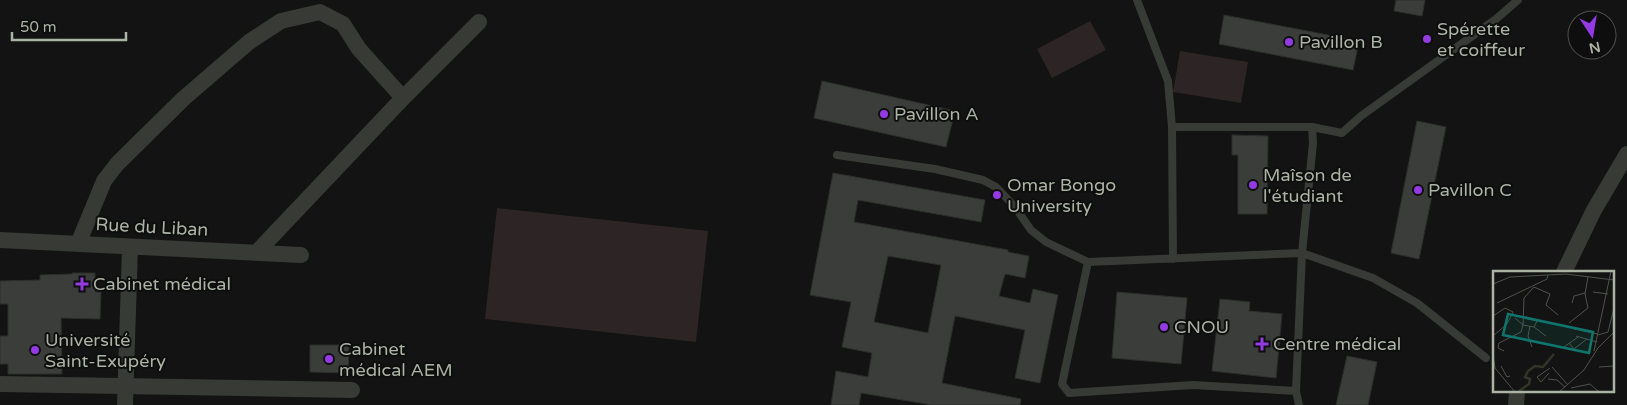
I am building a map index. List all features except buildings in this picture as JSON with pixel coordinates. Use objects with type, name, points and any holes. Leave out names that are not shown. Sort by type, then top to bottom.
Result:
[{"type":"street","points":[[78,244],[104,181],[117,164],[184,98],[249,42],[281,20],[320,12],[342,24],[359,49],[403,98]]},
{"type":"street","points":[[257,252],[403,98],[479,22]]},
{"type":"street","points":[[1564,271],[1594,210],[1627,154]]},
{"type":"street","name":"Rue du Liban","points":[[0,240],[301,255]]},
{"type":"street","points":[[125,405],[130,247]]},
{"type":"street","points":[[0,384],[352,390]]},
{"type":"street","points":[[1516,405],[1517,392]]},
{"type":"lane","points":[[1137,0],[1168,80],[1172,127],[1173,259]]},
{"type":"lane","points":[[1172,127],[1312,127],[1342,133],[1361,116],[1496,19],[1518,0]]},
{"type":"lane","points":[[1299,405],[1296,391],[1302,253],[1313,143],[1312,127]]},
{"type":"lane","points":[[836,155],[935,169],[983,180],[996,187],[1031,230],[1046,242],[1088,262],[1302,253],[1373,278],[1417,303],[1486,358]]},
{"type":"lane","points":[[1088,262],[1062,384],[1069,393],[1193,385],[1296,391]]},
{"type":"shaded area","points":[[1090,21],[1106,50],[1052,78],[1037,49]]},
{"type":"shaded area","points":[[1180,51],[1248,62],[1241,103],[1173,92]]},
{"type":"shaded area","points":[[497,208],[708,231],[696,342],[485,319]]},
{"type":"place","name":"Spérette et coiffeur","points":[[1427,39]]},
{"type":"place","name":"Pavillon B","points":[[1289,42]]},
{"type":"place","name":"Pavillon A","points":[[884,114]]},
{"type":"place","name":"Maîson de l'étudiant","points":[[1253,185]]},
{"type":"place","name":"Pavillon C","points":[[1418,190]]},
{"type":"place","name":"Omar Bongo University","points":[[997,195]]},
{"type":"place","name":"Cabinet médical","points":[[82,284]]},
{"type":"place","name":"CNOU","points":[[1164,327]]},
{"type":"place","name":"Centre médical","points":[[1262,344]]},
{"type":"place","name":"Université Saint-Exupéry","points":[[35,350]]},
{"type":"place","name":"Cabinet médical AEM","points":[[329,359]]}]
